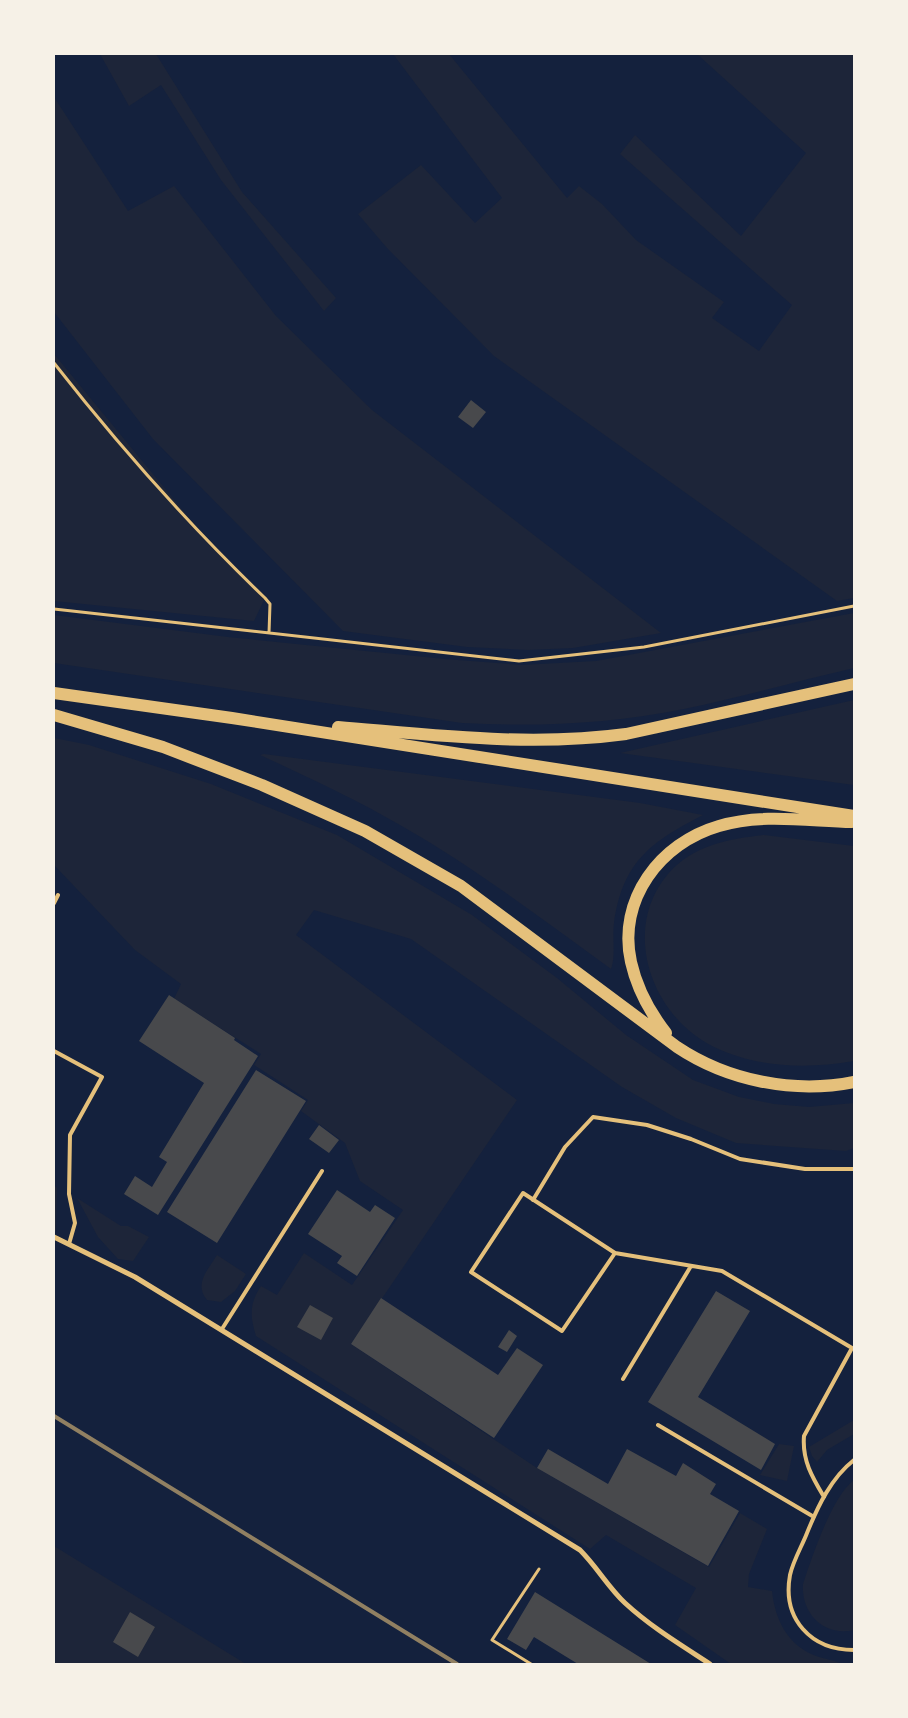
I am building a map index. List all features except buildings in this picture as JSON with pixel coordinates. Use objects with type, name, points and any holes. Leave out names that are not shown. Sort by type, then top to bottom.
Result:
[{"type":"main road","points":[[232,718],[496,741],[594,738],[626,734],[854,684]]},
{"type":"main road","points":[[54,693],[232,718],[854,816]]},
{"type":"main road","points":[[54,715],[164,747],[262,785],[365,831],[461,886],[674,1045],[715,1069],[753,1080],[801,1086],[854,1082]]},
{"type":"main road","points":[[674,1045],[643,999],[630,961],[628,939],[629,923],[639,894],[660,860],[687,840],[704,831],[734,822],[767,819],[854,822]]},
{"type":"street","points":[[54,1237],[111,1263],[222,1329],[580,1550],[595,1565],[624,1602],[648,1622],[710,1664]]},
{"type":"lane","points":[[54,903],[58,895]]},
{"type":"lane","points":[[54,1051],[102,1077],[70,1135],[69,1194],[75,1223],[68,1244]]},
{"type":"lane","points":[[533,1200],[565,1147],[593,1117],[647,1125],[691,1139],[740,1159],[805,1170],[854,1168]]},
{"type":"lane","points":[[222,1329],[322,1171]]},
{"type":"lane","points":[[615,1253],[562,1331],[471,1272],[523,1193],[615,1253],[722,1270],[852,1348],[808,1424],[804,1436],[803,1448],[806,1463],[824,1497]]},
{"type":"lane","points":[[623,1379],[691,1266]]},
{"type":"lane","points":[[658,1426],[814,1517]]},
{"type":"lane","points":[[854,1460],[837,1476],[824,1497],[790,1574],[788,1592],[790,1610],[802,1629],[821,1643],[842,1650],[854,1650]]},
{"type":"path","points":[[54,363],[106,429],[218,553],[270,604],[269,633]]},
{"type":"path","points":[[54,609],[519,661],[644,648],[854,606]]},
{"type":"path","points":[[531,1664],[492,1640],[539,1569]]},
{"type":"shaded area","points":[[100,54],[156,54],[242,192],[336,298],[324,311],[221,180],[161,85],[129,106]]},
{"type":"shaded area","points":[[393,54],[449,54],[567,198],[579,186],[602,204],[636,240],[724,302],[712,318],[759,351],[792,305],[620,154],[635,135],[741,236],[806,153],[697,54],[854,54],[854,598],[837,601],[494,356],[387,248],[358,214],[421,165],[475,223],[502,198]]},
{"type":"shaded area","points":[[54,97],[128,211],[174,186],[276,316],[372,410],[661,633],[573,648],[528,650],[467,647],[343,631],[153,439],[54,312]]},
{"type":"shaded area","points":[[54,354],[218,553],[265,598],[254,621],[54,601]]},
{"type":"shaded area","points":[[854,613],[854,668],[684,709],[629,718],[573,723],[518,725],[462,723],[54,663],[54,615],[228,637],[522,665],[596,661]]},
{"type":"shaded area","points":[[854,700],[854,785],[620,753]]},
{"type":"shaded area","points":[[54,738],[89,745],[211,784],[337,835],[472,915],[557,978],[626,1035],[693,1080],[739,1097],[774,1104],[809,1107],[854,1103],[854,1148],[846,1151],[736,1143],[676,1118],[622,1087],[411,939],[314,910],[296,935],[517,1100],[351,1344],[537,1468],[709,1567],[740,1513],[767,1529],[749,1574],[748,1587],[772,1591],[776,1611],[784,1630],[797,1645],[816,1656],[842,1664],[731,1664],[675,1625],[696,1588],[606,1535],[590,1549],[256,1336],[252,1310],[254,1299],[261,1286],[277,1295],[304,1253],[352,1285],[403,1210],[360,1181],[345,1143],[301,1111],[308,1100],[254,1065],[261,1054],[174,999],[181,984],[135,950],[54,865]]},
{"type":"shaded area","points":[[260,755],[640,803],[703,815],[654,845],[632,869],[624,884],[618,902],[614,923],[611,969],[507,894],[427,841],[349,797]]},
{"type":"shaded area","points":[[764,835],[854,846],[854,1061],[801,1066],[783,1065],[748,1059],[714,1047],[692,1033],[674,1015],[660,994],[650,970],[645,945],[646,920],[654,896],[668,874],[688,856],[712,845],[724,841]]},
{"type":"shaded area","points":[[54,1185],[57,1188],[56,1231],[54,1230]]},
{"type":"shaded area","points":[[77,1198],[121,1226],[128,1226],[149,1237],[133,1261],[118,1259],[98,1237]]},
{"type":"shaded area","points":[[217,1255],[246,1274],[235,1291],[221,1302],[207,1300],[202,1288],[203,1278]]},
{"type":"shaded area","points":[[854,1420],[854,1434],[827,1450],[817,1462],[812,1456],[809,1447]]},
{"type":"shaded area","points":[[779,1444],[794,1446],[787,1481],[760,1475]]},
{"type":"shaded area","points":[[854,1480],[854,1630],[833,1630],[816,1621],[810,1614],[803,1595],[803,1584],[817,1543],[831,1513],[838,1499]]},
{"type":"shaded area","points":[[54,1546],[246,1664],[54,1664]]},
{"type":"railway","points":[[54,1416],[457,1664]]}]
